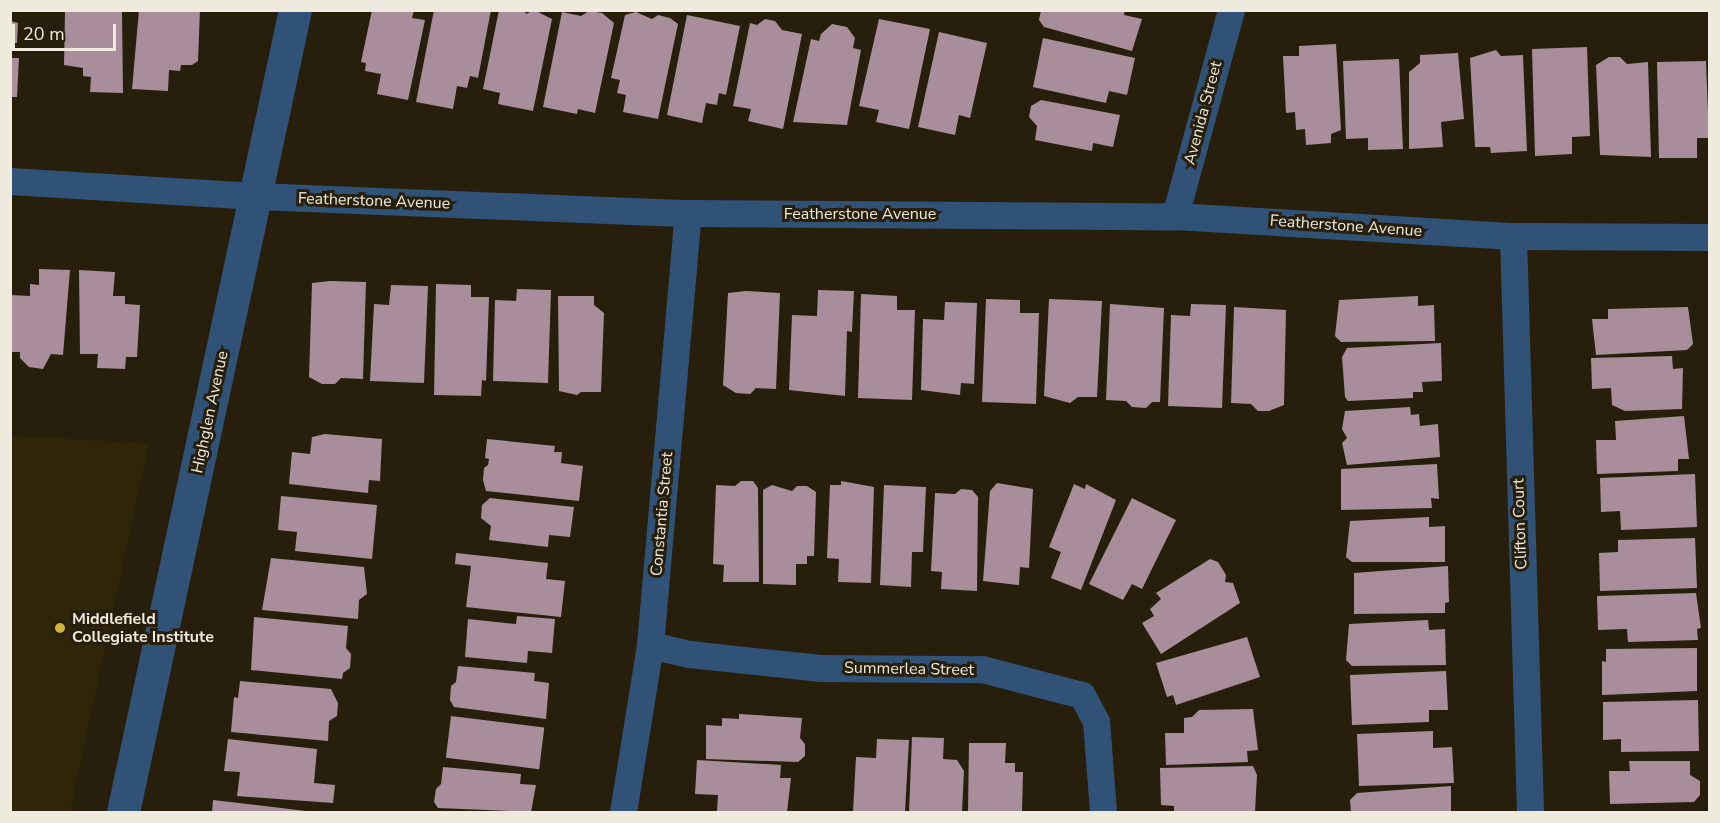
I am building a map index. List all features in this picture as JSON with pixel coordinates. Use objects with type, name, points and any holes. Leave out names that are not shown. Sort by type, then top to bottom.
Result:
[{"type":"street","name":"Highglen Avenue","points":[[123,813],[295,10]]},
{"type":"street","name":"Avenida Street","points":[[1175,216],[1231,10]]},
{"type":"street","name":"Featherstone Avenue","points":[[10,180],[257,196],[688,213],[1175,216],[1513,236],[1710,237]]},
{"type":"street","name":"Constantia Street","points":[[623,813],[650,645],[688,213]]},
{"type":"street","name":"Clifton Court","points":[[1513,236],[1530,813]]},
{"type":"street","name":"Summerlea Street","points":[[650,645],[689,654],[820,668],[981,669],[1082,695],[1096,721],[1103,813]]},
{"type":"shaded area","name":"Middlefield Collegiate Institute","points":[[10,436],[149,443],[70,812],[11,812]]},
{"type":"building","points":[[65,10],[122,10],[123,93],[90,92],[91,77],[83,76],[83,68],[64,65]]},
{"type":"building","points":[[139,10],[200,10],[198,61],[192,65],[181,65],[180,71],[169,70],[168,91],[132,89]]},
{"type":"building","points":[[372,10],[414,10],[412,18],[425,20],[408,100],[377,94],[381,74],[365,71],[366,63],[361,62]]},
{"type":"building","points":[[434,10],[491,10],[478,78],[470,76],[467,88],[457,86],[453,109],[416,102]]},
{"type":"building","points":[[499,10],[524,10],[526,14],[534,10],[552,19],[533,111],[498,104],[500,93],[483,89]]},
{"type":"building","points":[[1041,10],[1125,10],[1124,15],[1142,19],[1132,51],[1044,27],[1039,20]]},
{"type":"building","points":[[589,11],[602,13],[614,23],[595,113],[578,109],[577,114],[543,107],[562,12],[581,16]]},
{"type":"building","points":[[636,12],[652,19],[658,15],[670,18],[678,24],[658,119],[623,112],[626,95],[617,93],[620,80],[611,78],[625,15]]},
{"type":"building","points":[[687,15],[740,26],[726,95],[719,93],[717,105],[706,103],[702,123],[667,115]]},
{"type":"building","points":[[765,19],[775,21],[782,30],[802,34],[783,129],[748,121],[751,109],[733,106],[750,23],[757,25]]},
{"type":"building","points":[[879,19],[930,29],[909,129],[876,122],[879,110],[859,106]]},
{"type":"building","points":[[10,21],[18,23],[17,43],[10,43]]},
{"type":"building","points":[[832,24],[847,27],[855,38],[853,48],[861,50],[847,125],[793,122],[811,39],[819,41],[821,34]]},
{"type":"building","points":[[939,32],[987,43],[970,118],[959,115],[955,135],[918,127]]},
{"type":"building","points":[[1043,38],[1135,58],[1127,95],[1109,91],[1106,103],[1033,87]]},
{"type":"building","points":[[1336,44],[1341,130],[1331,134],[1331,143],[1306,145],[1305,129],[1296,130],[1295,112],[1286,113],[1283,56],[1299,56],[1299,46]]},
{"type":"building","points":[[1587,47],[1590,136],[1572,137],[1572,154],[1535,156],[1532,49]]},
{"type":"building","points":[[1496,50],[1501,56],[1523,55],[1527,151],[1491,153],[1490,147],[1475,147],[1470,58]]},
{"type":"building","points":[[1458,53],[1464,119],[1441,122],[1443,147],[1409,149],[1409,72],[1420,63],[1420,55]]},
{"type":"building","points":[[1609,57],[1620,57],[1627,64],[1648,62],[1651,157],[1600,155],[1596,65]]},
{"type":"building","points":[[10,58],[19,58],[17,97],[10,97]]},
{"type":"building","points":[[1399,59],[1403,149],[1368,150],[1368,138],[1346,139],[1343,61]]},
{"type":"building","points":[[1706,61],[1709,138],[1697,138],[1697,158],[1659,158],[1657,62]]},
{"type":"building","points":[[1041,100],[1120,115],[1113,147],[1093,143],[1092,151],[1035,140],[1037,126],[1029,117],[1031,106]]},
{"type":"building","points":[[39,269],[70,270],[63,355],[51,354],[43,369],[29,367],[20,358],[20,352],[10,352],[10,295],[30,296],[30,284],[39,285]]},
{"type":"building","points":[[79,270],[115,272],[113,296],[125,296],[125,304],[140,305],[137,357],[126,357],[125,369],[97,368],[98,354],[80,354]]},
{"type":"building","points":[[366,282],[363,379],[341,378],[335,384],[322,384],[309,377],[312,283]]},
{"type":"building","points":[[436,284],[471,285],[471,297],[489,297],[486,381],[482,380],[481,396],[434,395]]},
{"type":"building","points":[[391,285],[428,286],[424,383],[370,381],[374,304],[389,305]]},
{"type":"building","points":[[517,289],[551,290],[548,383],[493,381],[495,300],[516,301]]},
{"type":"building","points":[[818,290],[854,291],[852,332],[847,331],[845,396],[789,390],[792,315],[817,316]]},
{"type":"building","points":[[746,291],[780,293],[776,389],[756,388],[750,394],[736,393],[723,385],[728,293]]},
{"type":"building","points":[[861,294],[897,296],[897,310],[915,310],[912,400],[858,398]]},
{"type":"building","points":[[558,296],[594,296],[594,305],[604,313],[601,392],[581,392],[577,395],[559,391]]},
{"type":"building","points":[[1418,296],[1418,306],[1434,305],[1435,341],[1341,342],[1335,336],[1339,300]]},
{"type":"building","points":[[986,299],[1020,300],[1020,313],[1039,313],[1036,404],[982,402]]},
{"type":"building","points":[[1049,299],[1102,301],[1097,397],[1078,397],[1070,403],[1044,396]]},
{"type":"building","points":[[945,302],[977,303],[974,384],[961,383],[960,395],[921,390],[923,319],[944,320]]},
{"type":"building","points":[[1110,304],[1164,308],[1160,402],[1152,402],[1146,408],[1132,407],[1126,401],[1106,400]]},
{"type":"building","points":[[1191,304],[1226,305],[1222,408],[1168,406],[1171,315],[1190,316]]},
{"type":"building","points":[[1234,307],[1286,310],[1284,405],[1269,411],[1258,411],[1251,404],[1231,403]]},
{"type":"building","points":[[1688,307],[1693,344],[1687,350],[1596,355],[1592,319],[1608,319],[1608,309]]},
{"type":"building","points":[[1441,343],[1442,381],[1422,382],[1423,392],[1413,392],[1413,398],[1348,401],[1345,397],[1342,357],[1347,348]]},
{"type":"building","points":[[1672,356],[1673,369],[1683,368],[1682,409],[1625,411],[1612,405],[1611,388],[1592,389],[1591,358]]},
{"type":"building","points":[[1410,407],[1411,415],[1419,414],[1420,426],[1438,424],[1440,457],[1347,465],[1342,443],[1347,438],[1342,429],[1345,411]]},
{"type":"building","points":[[1684,416],[1689,459],[1678,459],[1678,471],[1597,474],[1596,440],[1616,440],[1615,421]]},
{"type":"building","points":[[325,434],[382,439],[380,481],[369,480],[368,493],[289,484],[292,452],[310,454],[312,437]]},
{"type":"building","points":[[487,439],[555,446],[554,452],[562,452],[561,463],[583,466],[579,501],[486,491],[483,480],[484,468],[488,465],[489,459],[485,458]]},
{"type":"building","points":[[1437,464],[1439,499],[1431,498],[1432,508],[1341,510],[1341,469]]},
{"type":"building","points":[[1695,474],[1697,527],[1621,530],[1620,511],[1601,512],[1600,478]]},
{"type":"building","points":[[741,481],[753,481],[758,488],[759,582],[723,582],[724,565],[713,564],[716,485],[735,486]]},
{"type":"building","points":[[841,481],[874,487],[871,583],[838,582],[839,559],[827,558],[830,485],[841,485]]},
{"type":"building","points":[[997,483],[1033,489],[1029,568],[1020,567],[1019,585],[983,581],[990,491]]},
{"type":"building","points":[[1074,484],[1085,489],[1086,484],[1116,500],[1081,590],[1051,578],[1061,552],[1049,547]]},
{"type":"building","points":[[772,485],[792,491],[797,486],[807,486],[816,492],[814,556],[807,556],[807,564],[796,564],[796,585],[763,584],[763,490]]},
{"type":"building","points":[[884,485],[926,487],[923,552],[912,552],[911,587],[880,585]]},
{"type":"building","points":[[961,489],[972,490],[978,497],[977,591],[941,589],[942,572],[931,571],[935,493],[955,494]]},
{"type":"building","points":[[281,496],[377,505],[372,559],[295,551],[297,532],[278,530]]},
{"type":"building","points":[[490,498],[574,507],[570,537],[549,535],[548,547],[489,540],[491,526],[481,518],[482,505]]},
{"type":"building","points":[[1132,498],[1176,520],[1142,589],[1132,584],[1123,600],[1089,584]]},
{"type":"building","points":[[1429,517],[1429,527],[1445,526],[1445,562],[1352,562],[1346,557],[1350,521]]},
{"type":"building","points":[[1695,538],[1697,588],[1600,591],[1599,553],[1618,552],[1618,540]]},
{"type":"building","points":[[456,553],[548,563],[546,579],[565,581],[561,617],[466,607],[471,566],[455,564]]},
{"type":"building","points":[[271,558],[364,567],[367,594],[359,600],[358,619],[262,610]]},
{"type":"building","points":[[1210,559],[1218,562],[1226,575],[1225,582],[1233,583],[1240,603],[1161,654],[1142,623],[1154,616],[1150,609],[1161,599],[1156,593]]},
{"type":"building","points":[[1448,566],[1449,602],[1445,603],[1445,613],[1354,614],[1354,573]]},
{"type":"building","points":[[1696,593],[1701,628],[1697,629],[1698,640],[1628,642],[1627,629],[1598,630],[1597,596]]},
{"type":"building","points":[[517,616],[555,619],[552,653],[528,651],[527,663],[465,657],[468,619],[516,624]]},
{"type":"building","points":[[254,617],[348,626],[346,648],[351,654],[350,668],[343,673],[342,679],[251,670]]},
{"type":"building","points":[[1428,620],[1429,630],[1445,629],[1446,665],[1352,666],[1346,660],[1349,624]]},
{"type":"building","points":[[1247,637],[1260,677],[1176,705],[1173,695],[1167,697],[1156,663]]},
{"type":"building","points":[[1697,648],[1697,691],[1602,695],[1602,661],[1606,662],[1606,649]]},
{"type":"building","points":[[458,666],[535,673],[534,681],[549,683],[546,719],[454,707],[450,700],[451,686],[456,682]]},
{"type":"building","points":[[1446,671],[1448,710],[1429,710],[1429,722],[1352,725],[1350,675]]},
{"type":"building","points":[[240,681],[331,689],[338,703],[337,716],[329,721],[328,741],[231,732],[234,697],[238,698]]},
{"type":"building","points":[[1698,700],[1699,751],[1621,752],[1621,739],[1603,740],[1603,702]]},
{"type":"building","points":[[1253,709],[1258,750],[1247,751],[1248,762],[1166,765],[1165,733],[1184,733],[1184,718],[1192,717],[1199,710]]},
{"type":"building","points":[[739,714],[802,718],[800,738],[805,744],[805,756],[798,762],[706,759],[706,725],[722,726],[722,718],[739,719]]},
{"type":"building","points":[[451,716],[544,727],[539,769],[446,758]]},
{"type":"building","points":[[1433,731],[1433,748],[1452,747],[1454,783],[1359,786],[1357,734]]},
{"type":"building","points":[[912,737],[944,738],[943,759],[957,760],[964,771],[962,812],[909,812]]},
{"type":"building","points":[[228,739],[317,749],[314,783],[335,785],[333,803],[237,796],[240,772],[224,771]]},
{"type":"building","points":[[877,739],[909,740],[905,812],[853,812],[856,757],[876,758]]},
{"type":"building","points":[[969,743],[1006,743],[1005,763],[1015,763],[1015,772],[1023,772],[1022,812],[968,812]]},
{"type":"building","points":[[697,760],[781,765],[780,778],[791,778],[787,812],[717,811],[718,795],[695,794]]},
{"type":"building","points":[[1629,761],[1690,761],[1690,775],[1700,781],[1700,795],[1694,802],[1610,804],[1609,771],[1630,771]]},
{"type":"building","points":[[1253,766],[1257,775],[1255,812],[1174,812],[1174,806],[1161,805],[1160,768]]},
{"type":"building","points":[[443,767],[521,774],[520,784],[536,785],[531,812],[438,808],[434,802],[436,789],[441,784]]},
{"type":"building","points":[[1451,786],[1451,812],[1351,812],[1350,800],[1357,793]]},
{"type":"building","points":[[213,800],[306,811],[306,812],[212,812]]},
{"type":"place","name":"Middlefield Collegiate Institute","points":[[60,628]]}]
